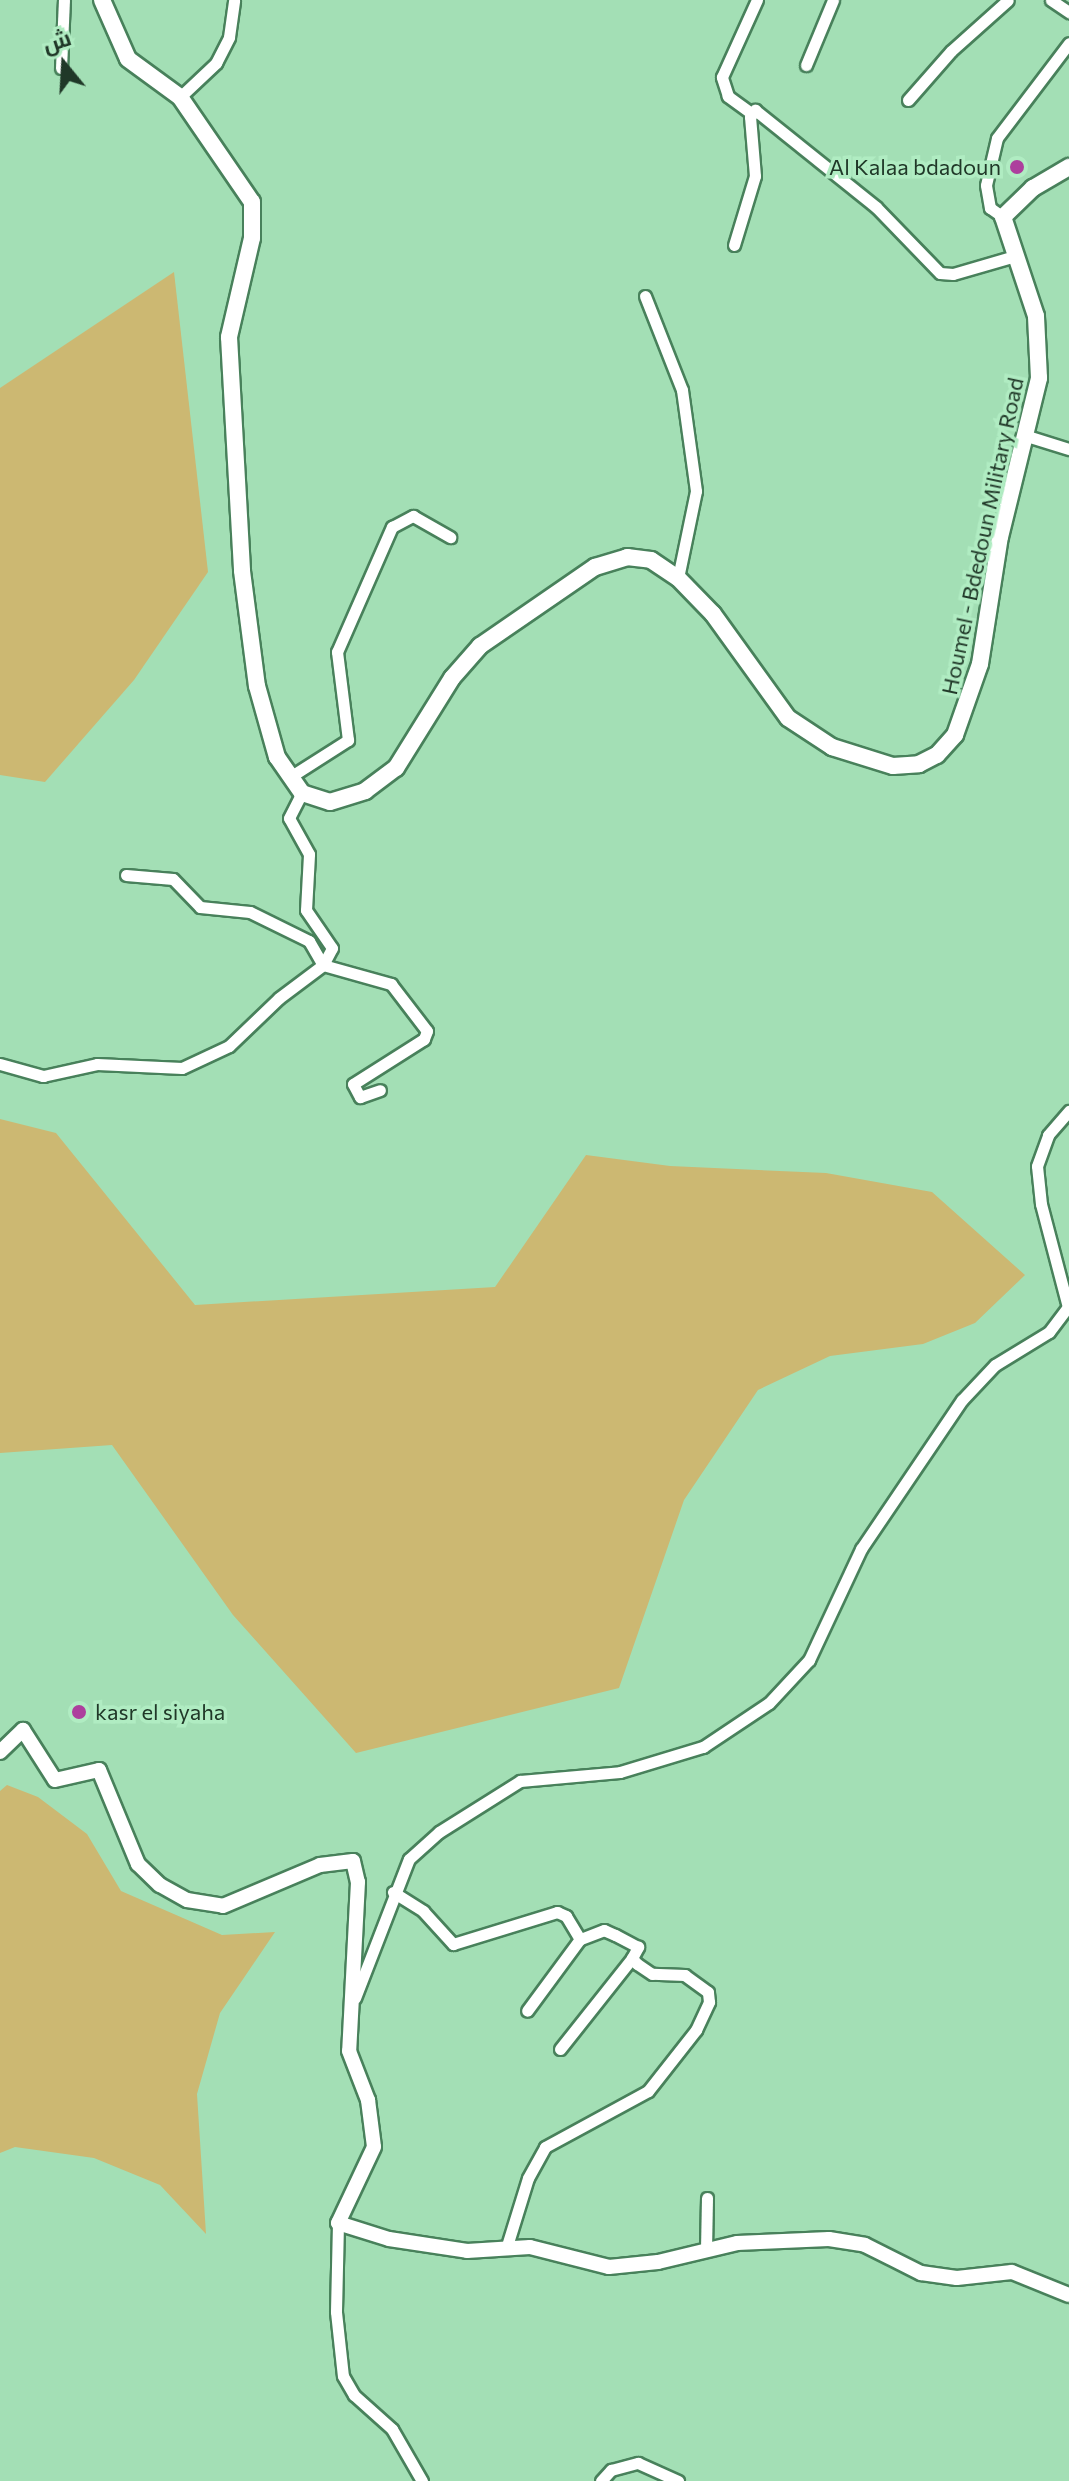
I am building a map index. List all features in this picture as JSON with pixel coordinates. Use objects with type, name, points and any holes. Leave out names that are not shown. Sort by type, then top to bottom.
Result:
[{"type":"main road","points":[[102,0],[128,59],[180,97],[252,202],[252,238],[229,337],[233,466],[257,686],[272,743],[302,793]]},
{"type":"main road","points":[[1003,217],[1022,196],[1069,167]]},
{"type":"main road","name":"Houmel - Bdedoun Military Road","points":[[302,793],[330,802],[377,785],[407,755],[452,678],[480,646],[595,567],[614,559],[641,558],[678,578],[713,614],[788,718],[857,758],[902,766],[928,761],[955,735],[970,701],[985,639],[1000,537],[1038,387],[1040,340],[1003,217]]},
{"type":"street","points":[[61,68],[64,0]]},
{"type":"street","points":[[180,97],[216,63],[229,37],[234,0]]},
{"type":"street","points":[[757,0],[722,77],[728,96],[751,113],[761,112],[876,207],[940,273],[953,274],[1015,256]]},
{"type":"street","points":[[806,65],[833,0]]},
{"type":"street","points":[[908,100],[951,51],[1008,0]]},
{"type":"street","points":[[1051,0],[1069,12]]},
{"type":"street","points":[[1003,217],[990,208],[986,185],[997,138],[1069,43]]},
{"type":"street","points":[[734,245],[755,176],[751,113]]},
{"type":"street","points":[[645,296],[682,390],[696,491],[678,578]]},
{"type":"street","points":[[1027,436],[1069,449]]},
{"type":"street","points":[[290,777],[348,740],[337,652],[392,527],[413,516],[450,537]]},
{"type":"street","points":[[0,1064],[43,1076],[97,1064],[182,1068],[229,1046],[279,998],[323,965],[332,948],[306,910],[309,854],[289,818],[302,793]]},
{"type":"street","points":[[126,875],[158,874],[173,879],[200,907],[250,912],[309,941],[323,965],[391,984],[427,1031],[424,1039],[353,1084],[360,1097],[380,1090]]},
{"type":"street","points":[[355,1998],[382,1937],[393,1892],[409,1859],[498,1790],[539,1778],[620,1772],[703,1747],[740,1726],[792,1680],[809,1660],[861,1549],[962,1400],[995,1365],[1049,1332],[1068,1307],[1041,1204],[1037,1166],[1048,1135],[1069,1111]]},
{"type":"street","points":[[0,1752],[23,1730],[55,1780],[94,1769],[101,1772],[138,1864],[160,1885],[187,1900],[223,1906],[320,1865],[353,1861],[358,1882],[355,1998],[349,2051],[368,2100],[374,2147],[338,2223],[336,2312],[343,2376],[354,2395],[392,2429],[422,2481]]},
{"type":"street","points":[[393,1892],[423,1911],[453,1944],[557,1912],[566,1916],[580,1939]]},
{"type":"street","points":[[527,2011],[580,1939],[604,1930],[638,1947],[560,2049]]},
{"type":"street","points":[[506,2249],[528,2178],[545,2147],[648,2091],[696,2030],[709,2002],[708,1992],[685,1975],[652,1974],[632,1958]]},
{"type":"street","points":[[706,2250],[707,2198]]},
{"type":"street","points":[[338,2223],[389,2239],[467,2251],[530,2247],[609,2267],[755,2241],[829,2239],[865,2245],[921,2273],[957,2278],[1012,2272],[1069,2295]]},
{"type":"street","points":[[601,2481],[611,2470],[638,2463],[678,2481]]},
{"type":"shaded area","points":[[174,272],[208,572],[134,680],[45,782],[0,775],[0,388]]},
{"type":"shaded area","points":[[0,1119],[56,1133],[195,1305],[495,1287],[586,1155],[670,1166],[826,1173],[932,1192],[1025,1275],[975,1323],[923,1344],[830,1356],[758,1390],[684,1500],[619,1688],[356,1753],[233,1615],[112,1445],[0,1453]]},
{"type":"shaded area","points":[[7,1785],[38,1797],[87,1834],[121,1891],[222,1935],[275,1932],[220,2013],[197,2094],[206,2234],[160,2185],[94,2158],[15,2147],[0,2153],[0,1791]]},
{"type":"place","name":"Al Kalaa bdadoun","points":[[1017,167]]},
{"type":"place","name":"kasr el siyaha","points":[[79,1712]]}]
